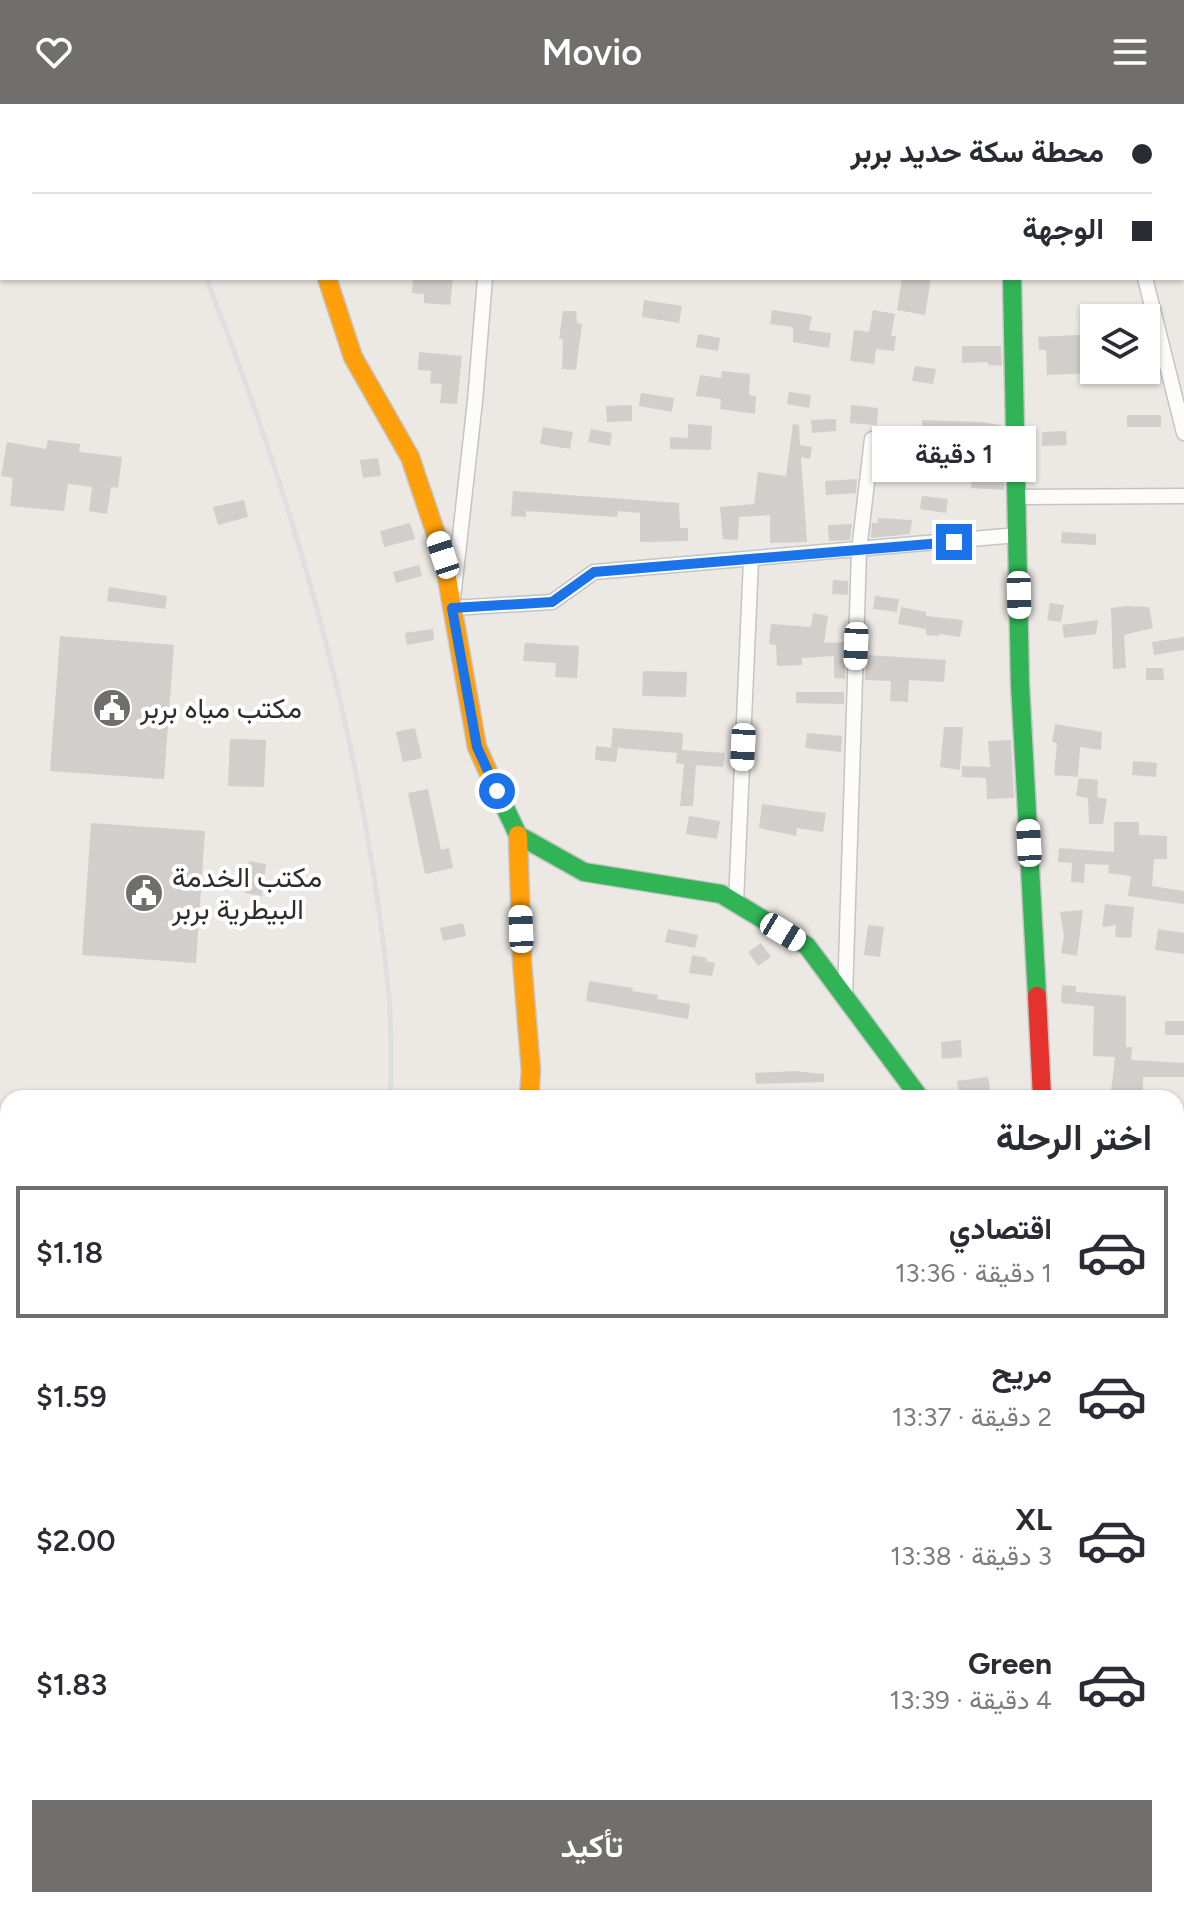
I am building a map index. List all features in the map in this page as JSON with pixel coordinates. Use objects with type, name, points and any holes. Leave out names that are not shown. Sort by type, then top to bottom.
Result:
[{"type":"street","points":[[328,280],[353,357],[410,457],[443,555],[477,747],[518,835],[530,1090]]},
{"type":"street","points":[[452,608],[485,280]]},
{"type":"street","points":[[1012,280],[1020,684],[1042,1090]]},
{"type":"street","points":[[1146,280],[1184,433]]},
{"type":"street","points":[[845,997],[859,551],[872,439]]},
{"type":"street","points":[[1017,497],[1184,496]]},
{"type":"street","points":[[452,608],[552,602],[594,572],[1018,535]]},
{"type":"street","points":[[736,903],[751,560]]},
{"type":"street","points":[[518,835],[584,872],[721,894],[807,946],[914,1090]]},
{"type":"building","points":[[413,280],[453,280],[450,305],[424,303],[424,294],[412,293]]},
{"type":"building","points":[[902,280],[931,280],[925,315],[897,310]]},
{"type":"building","points":[[644,300],[682,306],[679,323],[642,317]]},
{"type":"building","points":[[772,310],[812,316],[809,330],[831,333],[829,348],[793,342],[793,327],[770,324]]},
{"type":"building","points":[[873,310],[895,314],[891,336],[896,336],[894,351],[876,349],[874,364],[850,361],[854,330],[869,332]]},
{"type":"building","points":[[563,311],[576,311],[577,323],[582,324],[576,370],[562,369],[563,339],[559,339]]},
{"type":"building","points":[[698,334],[720,338],[718,351],[696,347]]},
{"type":"building","points":[[1080,335],[1080,374],[1047,375],[1046,350],[1039,350],[1038,337]]},
{"type":"building","points":[[962,346],[1001,346],[1002,366],[988,365],[988,362],[962,363]]},
{"type":"building","points":[[419,352],[462,356],[457,404],[440,403],[442,384],[430,383],[431,371],[418,370]]},
{"type":"building","points":[[915,366],[936,369],[933,384],[912,381]]},
{"type":"building","points":[[722,371],[750,374],[749,395],[756,396],[755,414],[720,409],[721,399],[696,396],[700,375],[721,378]]},
{"type":"building","points":[[789,392],[811,395],[809,408],[787,404]]},
{"type":"building","points":[[641,393],[674,398],[672,412],[639,406]]},
{"type":"building","points":[[632,405],[632,421],[607,422],[606,406]]},
{"type":"building","points":[[851,405],[878,408],[877,425],[850,423]]},
{"type":"building","points":[[1127,415],[1161,415],[1161,427],[1127,427]]},
{"type":"building","points":[[836,419],[836,431],[812,433],[811,420]]},
{"type":"building","points":[[922,420],[1001,425],[994,467],[1004,468],[1004,490],[971,488],[974,446],[922,445]]},
{"type":"building","points":[[688,424],[712,426],[711,450],[670,449],[670,437],[688,438]]},
{"type":"building","points":[[793,424],[799,425],[800,445],[812,447],[810,459],[801,457],[807,542],[770,543],[770,515],[739,517],[738,540],[723,539],[720,507],[754,504],[758,472],[786,476]]},
{"type":"building","points":[[543,427],[573,432],[570,449],[540,444]]},
{"type":"building","points":[[591,429],[612,433],[610,446],[588,442]]},
{"type":"building","points":[[1066,431],[1067,445],[1042,446],[1042,432]]},
{"type":"building","points":[[48,440],[80,444],[79,452],[122,457],[118,488],[111,487],[107,514],[89,511],[92,487],[68,484],[64,511],[10,506],[13,478],[1,476],[7,442],[46,449]]},
{"type":"building","points":[[378,458],[381,476],[363,478],[360,460]]},
{"type":"building","points":[[857,479],[856,493],[826,495],[825,481]]},
{"type":"building","points":[[513,491],[679,503],[680,528],[688,528],[688,541],[640,542],[640,513],[618,511],[617,517],[526,511],[526,517],[511,516]]},
{"type":"building","points":[[922,496],[948,499],[946,513],[920,509]]},
{"type":"building","points":[[244,500],[248,517],[218,525],[213,507]]},
{"type":"building","points":[[878,518],[912,520],[910,534],[871,538],[872,523],[878,523]]},
{"type":"building","points":[[410,523],[415,539],[384,547],[380,531]]},
{"type":"building","points":[[852,524],[850,540],[829,541],[828,525]]},
{"type":"building","points":[[1062,532],[1096,534],[1096,545],[1061,543]]},
{"type":"building","points":[[419,565],[422,576],[396,583],[393,572]]},
{"type":"building","points":[[833,580],[848,581],[848,595],[832,594]]},
{"type":"building","points":[[109,587],[167,596],[165,609],[107,601]]},
{"type":"building","points":[[875,596],[899,599],[897,612],[873,609]]},
{"type":"building","points":[[1050,603],[1064,605],[1061,622],[1047,620]]},
{"type":"building","points":[[901,607],[926,612],[926,616],[963,620],[960,637],[926,635],[926,629],[898,624]]},
{"type":"building","points":[[1149,607],[1153,628],[1124,635],[1126,668],[1113,669],[1111,608]]},
{"type":"building","points":[[813,613],[828,616],[824,643],[846,642],[845,679],[834,678],[834,656],[802,658],[802,665],[777,666],[776,645],[769,644],[771,624],[811,627]]},
{"type":"building","points":[[1098,620],[1096,634],[1064,638],[1062,625]]},
{"type":"building","points":[[433,629],[434,640],[407,645],[405,633]]},
{"type":"building","name":"مكتب مياه بربر","points":[[60,636],[174,645],[164,779],[50,771]]},
{"type":"building","points":[[1184,637],[1184,650],[1154,655],[1152,642]]},
{"type":"building","points":[[525,643],[579,646],[577,678],[555,677],[556,663],[523,661]]},
{"type":"building","points":[[866,655],[946,660],[944,682],[909,680],[908,702],[890,701],[891,681],[865,680]]},
{"type":"building","points":[[1146,668],[1163,668],[1164,680],[1146,680]]},
{"type":"building","points":[[643,671],[687,672],[686,697],[642,696]]},
{"type":"building","points":[[796,692],[844,692],[844,704],[796,703]]},
{"type":"building","points":[[1055,724],[1102,732],[1101,750],[1080,747],[1078,777],[1054,775],[1057,743],[1052,742]]},
{"type":"building","points":[[944,727],[963,727],[960,770],[940,767]]},
{"type":"building","points":[[415,728],[422,758],[403,762],[396,732]]},
{"type":"building","points":[[613,728],[683,733],[682,750],[725,753],[723,767],[696,765],[693,806],[680,806],[684,764],[676,763],[677,753],[618,748],[616,762],[595,760],[596,746],[615,748],[611,747]]},
{"type":"building","points":[[807,733],[842,736],[841,752],[805,748]]},
{"type":"building","points":[[230,739],[266,740],[264,787],[228,786]]},
{"type":"building","points":[[1011,740],[1014,798],[987,799],[986,778],[962,777],[962,766],[990,767],[988,741]]},
{"type":"building","points":[[1133,761],[1157,763],[1156,777],[1132,775]]},
{"type":"building","points":[[1079,778],[1098,780],[1097,797],[1107,799],[1103,824],[1089,824],[1088,798],[1076,796]]},
{"type":"building","points":[[428,789],[441,850],[449,848],[453,868],[425,874],[408,793]]},
{"type":"building","points":[[762,804],[826,813],[823,832],[797,828],[796,836],[759,828]]},
{"type":"building","points":[[689,816],[720,821],[717,839],[686,834]]},
{"type":"building","points":[[1114,822],[1139,822],[1139,835],[1167,836],[1167,859],[1154,859],[1152,886],[1184,891],[1184,904],[1128,896],[1131,876],[1108,873],[1109,865],[1085,864],[1084,883],[1071,882],[1072,863],[1058,862],[1059,848],[1114,852]]},
{"type":"building","name":"مكتب الخدمة البيطرية بربر","points":[[91,823],[205,831],[196,963],[82,955]]},
{"type":"building","points":[[249,861],[266,864],[262,896],[245,893]]},
{"type":"building","points":[[1105,904],[1134,907],[1131,938],[1115,937],[1116,925],[1102,927]]},
{"type":"building","points":[[1083,910],[1077,956],[1061,953],[1064,936],[1060,912]]},
{"type":"building","points":[[463,923],[466,936],[443,941],[440,928]]},
{"type":"building","points":[[868,925],[884,927],[880,957],[864,955]]},
{"type":"building","points":[[668,929],[698,935],[695,948],[665,942]]},
{"type":"building","points":[[1158,929],[1184,933],[1184,954],[1155,950]]},
{"type":"building","points":[[761,943],[771,957],[758,966],[748,952]]},
{"type":"building","points":[[692,955],[715,963],[712,976],[689,973]]},
{"type":"building","points":[[589,981],[633,988],[632,991],[658,995],[657,999],[690,1004],[688,1019],[586,1001]]},
{"type":"building","points":[[1062,985],[1076,986],[1076,992],[1126,996],[1126,1047],[1132,1047],[1131,1060],[1184,1063],[1184,1077],[1143,1077],[1143,1090],[1111,1090],[1115,1057],[1093,1056],[1094,1006],[1061,1003]]},
{"type":"building","points":[[1165,1021],[1184,1021],[1184,1035],[1165,1035]]},
{"type":"building","points":[[961,1040],[962,1057],[942,1059],[941,1042]]},
{"type":"building","points":[[794,1071],[824,1074],[824,1082],[756,1084],[755,1073]]},
{"type":"building","points":[[988,1077],[990,1090],[959,1090],[957,1081]]},
{"type":"railway","points":[[207,280],[270,453],[298,541],[345,720],[378,902],[390,1008],[391,1090]]},
{"type":"traffic: fast","points":[[1012,280],[1020,684],[1037,996]]},
{"type":"traffic: fast","points":[[490,776],[518,835],[584,872],[721,894],[807,946],[914,1090]]},
{"type":"traffic: slow","points":[[328,280],[353,357],[410,457],[443,555],[477,747],[490,776]]},
{"type":"traffic: slow","points":[[518,835],[530,1090]]},
{"type":"traffic: jam","points":[[1037,996],[1042,1090]]},
{"type":"place","name":"مكتب مياه بربر","points":[[112,708]]},
{"type":"place","name":"مكتب الخدمة البيطرية بربر","points":[[144,893]]},
{"type":"route","points":[[497,791],[477,747],[452,608],[552,602],[594,572],[954,542]]}]
